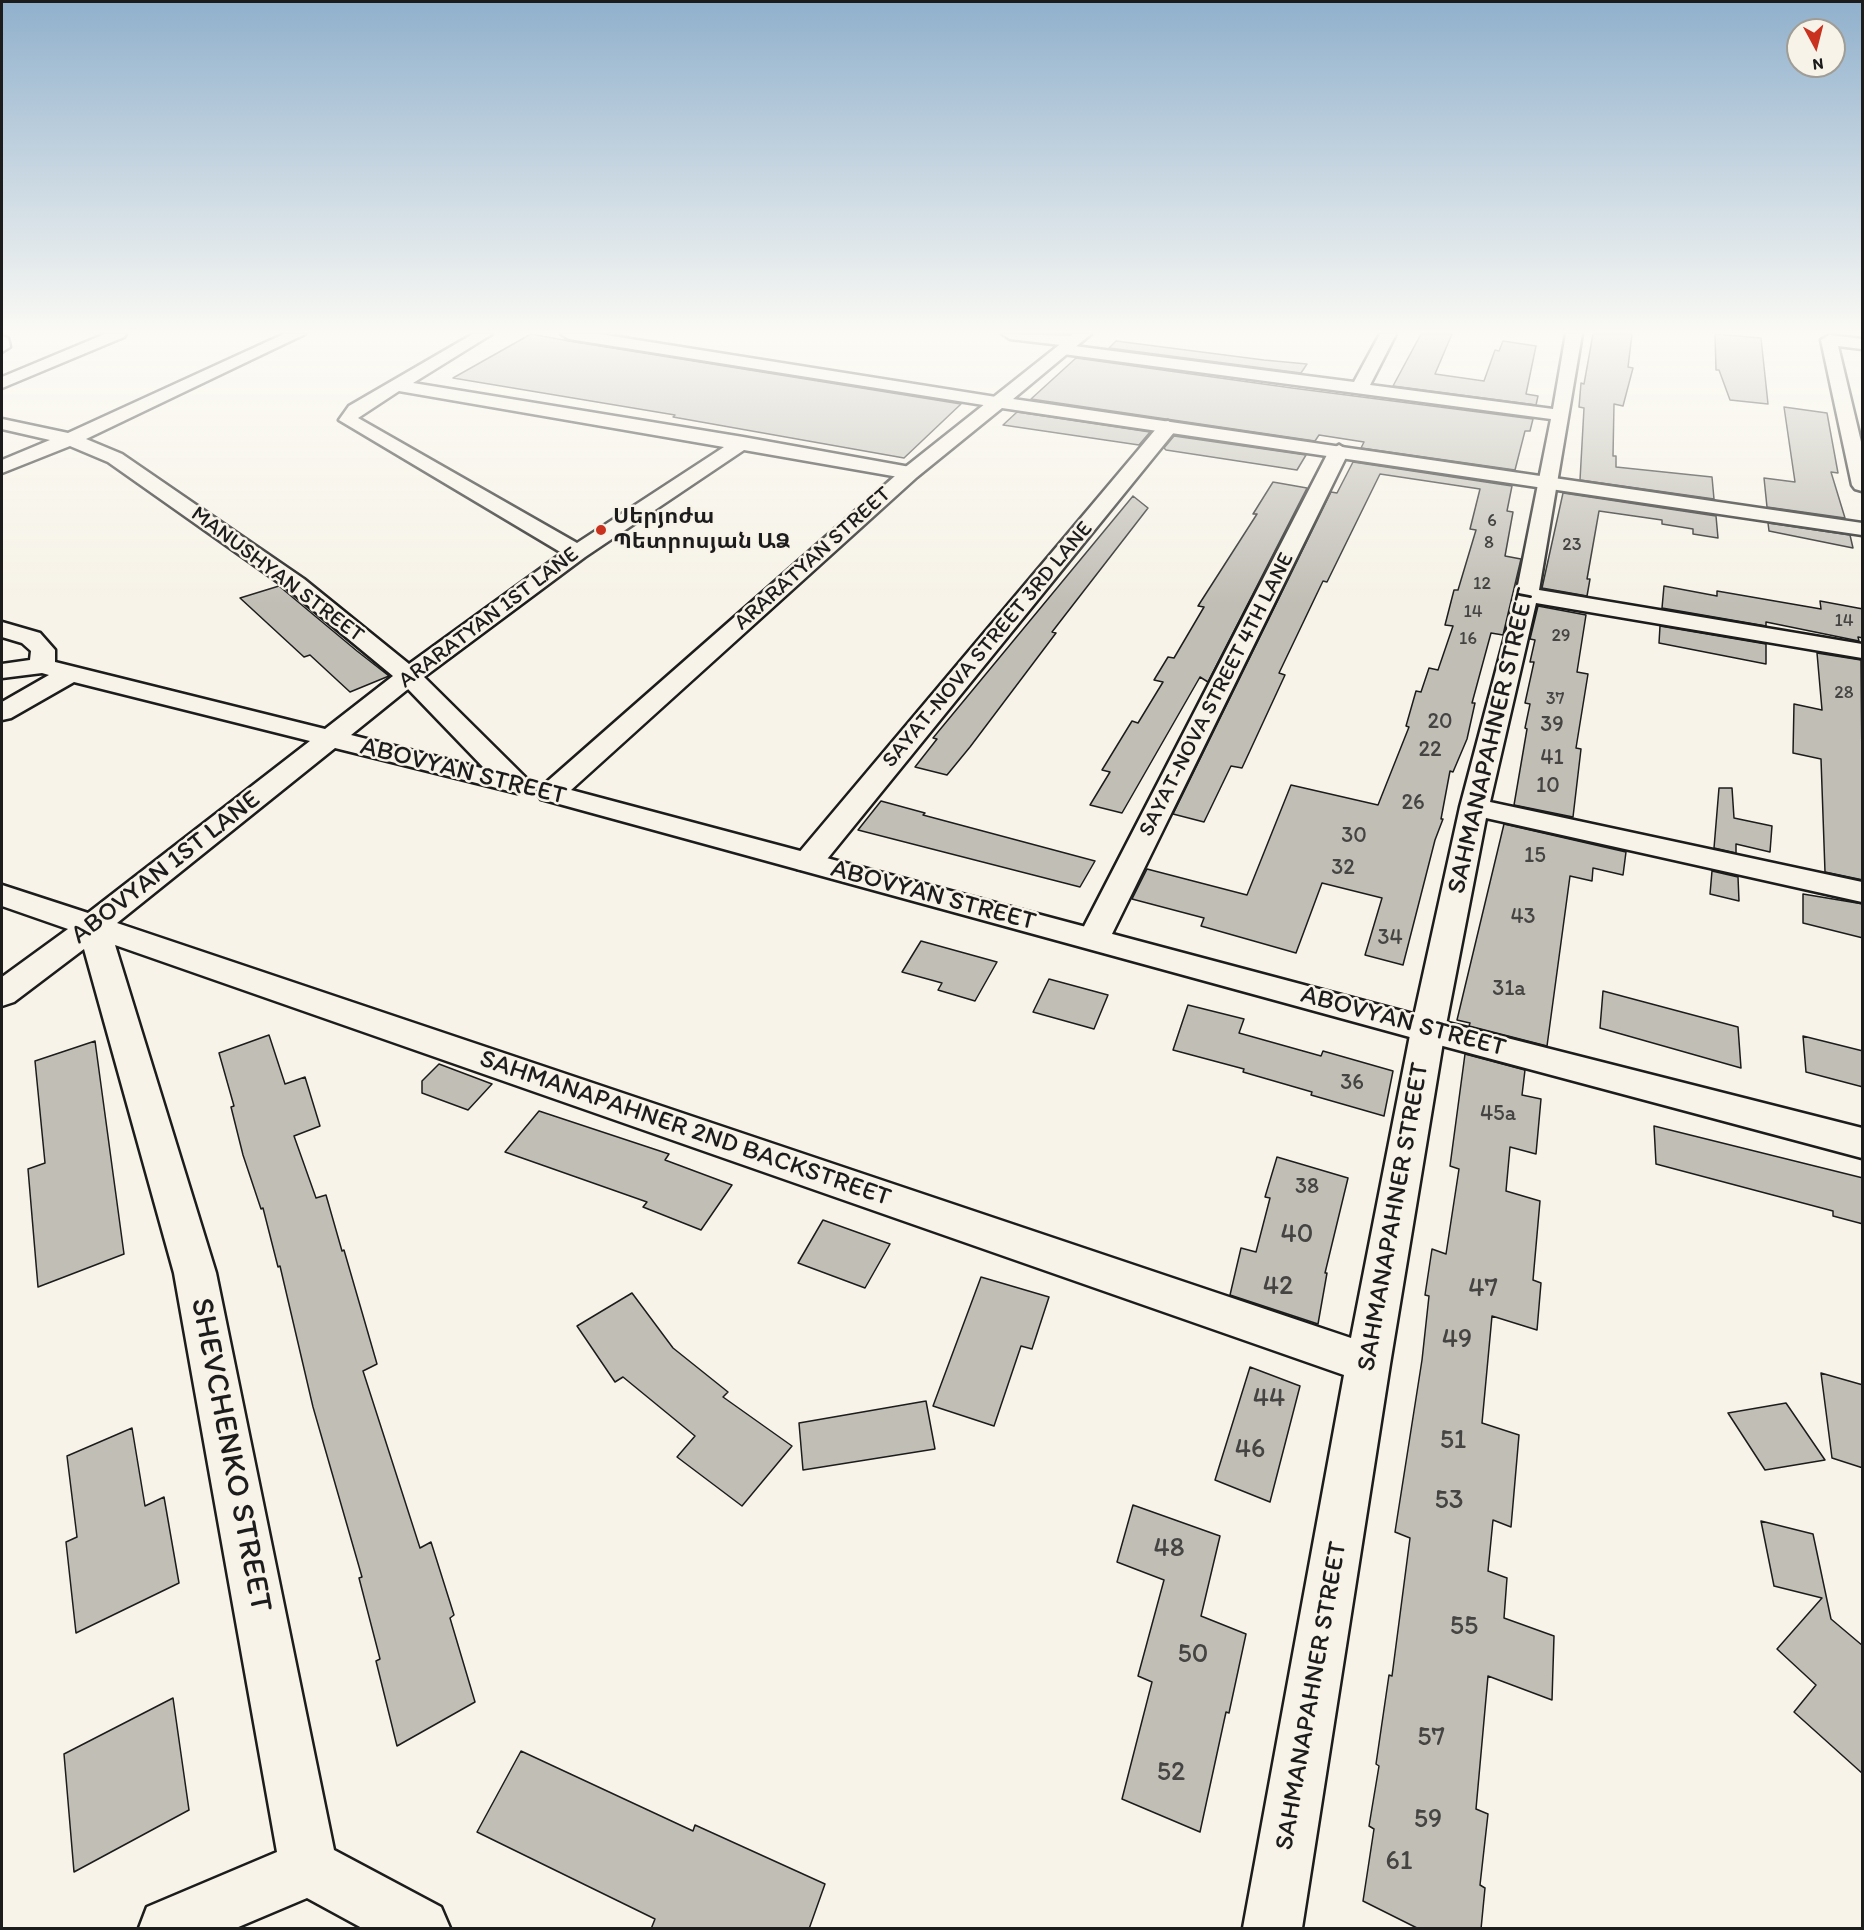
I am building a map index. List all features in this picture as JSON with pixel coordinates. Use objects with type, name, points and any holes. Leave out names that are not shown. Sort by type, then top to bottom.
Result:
[{"type":"street","name":"MANUSHYAN STREET","points":[[2,424],[70,440],[115,458],[296,584],[409,676],[516,784]]},
{"type":"street","points":[[2,467],[104,424]]},
{"type":"street","points":[[355,424],[577,552]]},
{"type":"street","points":[[628,424],[910,473]]},
{"type":"street","name":"ARARATYAN STREET","points":[[551,793],[910,473],[969,424]]},
{"type":"street","points":[[1148,424],[1863,529]]},
{"type":"street","name":"SAHMANAPAHNER STREET","points":[[1273,1929],[1368,1364],[1428,1030],[1474,807],[1527,595],[1559,424]]},
{"type":"street","points":[[1849,424],[1863,485]]},
{"type":"street","name":"SAYAT-NOVA STREET 3RD LANE","points":[[808,862],[1168,427]]},
{"type":"street","name":"ARARATYAN 1ST LANE","points":[[330,740],[409,676],[577,552],[742,443]]},
{"type":"street","name":"SAYAT-NOVA STREET 4TH LANE","points":[[1094,938],[1339,451]]},
{"type":"street","points":[[1527,595],[1863,651]]},
{"type":"street","points":[[2,629],[31,638],[43,650],[42,666]]},
{"type":"street","name":"ABOVYAN STREET","points":[[2,672],[42,666],[330,740],[516,784],[1094,938],[1428,1030],[1863,1143]]},
{"type":"street","points":[[2,712],[70,673]]},
{"type":"street","name":"ABOVYAN 1ST LANE","points":[[2,994],[93,926],[330,740]]},
{"type":"street","points":[[1474,807],[1863,892]]},
{"type":"street","name":"SAHMANAPAHNER 2ND BACKSTREET","points":[[2,895],[1368,1364]]},
{"type":"street","name":"SHEVCHENKO STREET","points":[[93,926],[195,1273],[309,1868]]},
{"type":"street","points":[[172,1928],[309,1868],[420,1929]]},
{"type":"building","points":[[713,424],[940,424],[904,458]]},
{"type":"building","points":[[1097,424],[1150,432],[1139,445],[1003,425]]},
{"type":"building","points":[[1200,424],[1532,424],[1530,431],[1525,431],[1515,470],[1361,448],[1364,442],[1319,435],[1315,441]]},
{"type":"building","points":[[1583,424],[1614,424],[1613,456],[1616,456],[1616,467],[1712,477],[1714,499],[1580,480]]},
{"type":"building","points":[[1787,424],[1829,424],[1838,473],[1831,472],[1845,518],[1767,507],[1764,478],[1795,482]]},
{"type":"building","points":[[1174,436],[1306,455],[1297,470],[1166,450],[1164,448]]},
{"type":"building","points":[[1353,462],[1512,486],[1507,511],[1513,512],[1505,556],[1521,559],[1503,635],[1491,633],[1472,703],[1475,703],[1467,739],[1453,772],[1450,771],[1441,819],[1443,819],[1435,840],[1403,965],[1365,955],[1382,898],[1322,883],[1296,953],[1201,926],[1204,918],[1132,899],[1147,869],[1247,895],[1291,785],[1378,805],[1409,727],[1406,726],[1416,691],[1421,692],[1429,668],[1438,670],[1453,626],[1445,625],[1454,590],[1458,590],[1476,530],[1470,529],[1480,489],[1380,474],[1327,582],[1323,581],[1279,673],[1285,675],[1242,768],[1231,766],[1204,822],[1173,814],[1331,492],[1337,493]]},
{"type":"building","points":[[1273,482],[1307,488],[1208,682],[1200,677],[1122,813],[1090,805],[1110,772],[1102,770],[1132,721],[1138,723],[1163,682],[1154,680],[1168,657],[1174,658],[1204,607],[1198,606],[1257,514],[1253,514]]},
{"type":"building","points":[[1563,493],[1716,516],[1718,538],[1693,534],[1693,529],[1662,524],[1662,520],[1599,511],[1587,579],[1590,579],[1587,596],[1542,588]]},
{"type":"building","points":[[1133,496],[1148,508],[1052,632],[1056,633],[970,747],[947,775],[915,767],[937,739],[933,738]]},
{"type":"building","points":[[1768,523],[1850,535],[1853,548],[1769,531]]},
{"type":"building","points":[[279,586],[389,676],[350,692],[310,655],[304,657],[240,598]]},
{"type":"building","points":[[1664,586],[1717,596],[1717,591],[1821,609],[1820,601],[1863,609],[1863,638],[1858,637],[1859,641],[1766,622],[1766,626],[1662,608]]},
{"type":"building","points":[[1538,606],[1586,615],[1577,672],[1588,674],[1576,748],[1581,749],[1573,817],[1514,805],[1530,704],[1525,703],[1534,662],[1530,662],[1535,640],[1530,639]]},
{"type":"building","points":[[1660,626],[1766,644],[1766,664],[1659,643]]},
{"type":"building","points":[[1817,653],[1861,660],[1863,880],[1825,872],[1821,759],[1793,753],[1794,704],[1822,710]]},
{"type":"building","points":[[1719,788],[1732,788],[1734,818],[1772,826],[1770,852],[1736,844],[1736,853],[1714,848]]},
{"type":"building","points":[[881,801],[925,813],[923,815],[1095,861],[1080,887],[858,830]]},
{"type":"building","points":[[1504,824],[1626,852],[1623,875],[1593,868],[1592,881],[1570,876],[1547,1046],[1469,1026],[1470,1023],[1457,1020]]},
{"type":"building","points":[[1712,871],[1738,877],[1739,901],[1710,894]]},
{"type":"building","points":[[1803,894],[1863,904],[1863,938],[1803,923]]},
{"type":"building","points":[[921,941],[997,962],[975,1001],[938,990],[942,983],[902,972]]},
{"type":"building","points":[[1049,979],[1108,995],[1094,1029],[1033,1012]]},
{"type":"building","points":[[1603,991],[1738,1027],[1741,1068],[1600,1028]]},
{"type":"building","points":[[1188,1005],[1244,1019],[1239,1033],[1321,1056],[1323,1051],[1393,1071],[1384,1116],[1311,1095],[1312,1092],[1243,1072],[1244,1069],[1173,1050]]},
{"type":"building","points":[[269,1035],[285,1084],[305,1077],[320,1126],[294,1136],[316,1198],[326,1195],[342,1251],[344,1250],[377,1364],[363,1371],[420,1548],[431,1542],[454,1615],[450,1618],[475,1702],[397,1746],[376,1661],[380,1659],[359,1578],[362,1577],[313,1407],[280,1266],[278,1267],[263,1208],[261,1209],[243,1155],[231,1107],[234,1106],[219,1053]]},
{"type":"building","points":[[1803,1036],[1863,1051],[1863,1087],[1806,1072]]},
{"type":"building","points":[[95,1041],[124,1254],[38,1287],[28,1169],[45,1163],[35,1061]]},
{"type":"building","points":[[1465,1054],[1525,1070],[1522,1095],[1541,1099],[1536,1154],[1510,1147],[1506,1191],[1540,1201],[1533,1280],[1541,1283],[1537,1330],[1492,1316],[1482,1423],[1519,1435],[1511,1527],[1493,1520],[1488,1571],[1507,1578],[1504,1618],[1554,1636],[1552,1700],[1488,1676],[1476,1809],[1488,1814],[1480,1885],[1485,1888],[1481,1929],[1419,1929],[1363,1901],[1374,1829],[1369,1826],[1379,1766],[1376,1764],[1389,1675],[1392,1676],[1410,1538],[1395,1532],[1422,1360],[1429,1296],[1425,1295],[1432,1249],[1446,1254],[1459,1169],[1450,1166]]},
{"type":"building","points":[[439,1064],[492,1084],[468,1110],[422,1093],[422,1081]]},
{"type":"building","points":[[539,1111],[669,1154],[665,1160],[732,1185],[701,1230],[643,1207],[647,1202],[505,1152]]},
{"type":"building","points":[[1654,1126],[1863,1178],[1863,1224],[1833,1216],[1833,1211],[1656,1164]]},
{"type":"building","points":[[1277,1157],[1348,1178],[1325,1273],[1327,1273],[1318,1324],[1230,1295],[1241,1248],[1256,1252],[1270,1198],[1265,1197]]},
{"type":"building","points":[[823,1220],[890,1244],[865,1288],[798,1263]]},
{"type":"building","points":[[981,1277],[1049,1297],[1032,1349],[1021,1346],[994,1426],[933,1406]]},
{"type":"building","points":[[632,1293],[673,1348],[728,1392],[723,1397],[792,1446],[742,1506],[677,1457],[695,1436],[623,1377],[615,1382],[577,1326]]},
{"type":"building","points":[[1250,1367],[1300,1386],[1270,1502],[1215,1480]]},
{"type":"building","points":[[1821,1373],[1863,1385],[1863,1468],[1832,1458]]},
{"type":"building","points":[[926,1401],[935,1449],[803,1470],[799,1423]]},
{"type":"building","points":[[1786,1403],[1825,1460],[1765,1470],[1728,1413]]},
{"type":"building","points":[[132,1428],[145,1506],[164,1497],[179,1583],[76,1633],[66,1542],[77,1537],[67,1456]]},
{"type":"building","points":[[1133,1505],[1220,1536],[1201,1616],[1246,1634],[1229,1713],[1226,1712],[1200,1832],[1122,1799],[1152,1682],[1138,1676],[1164,1580],[1117,1562]]},
{"type":"building","points":[[1761,1521],[1813,1534],[1831,1619],[1863,1646],[1863,1774],[1794,1712],[1816,1685],[1777,1649],[1822,1598],[1774,1586]]},
{"type":"building","points":[[173,1698],[189,1810],[74,1872],[64,1754]]},
{"type":"building","points":[[521,1751],[693,1831],[695,1825],[825,1884],[809,1929],[651,1929],[655,1919],[477,1832]]},
{"type":"place","name":"Սերյոժա Պետրոսյան ԱՁ","points":[[601,530]]}]
